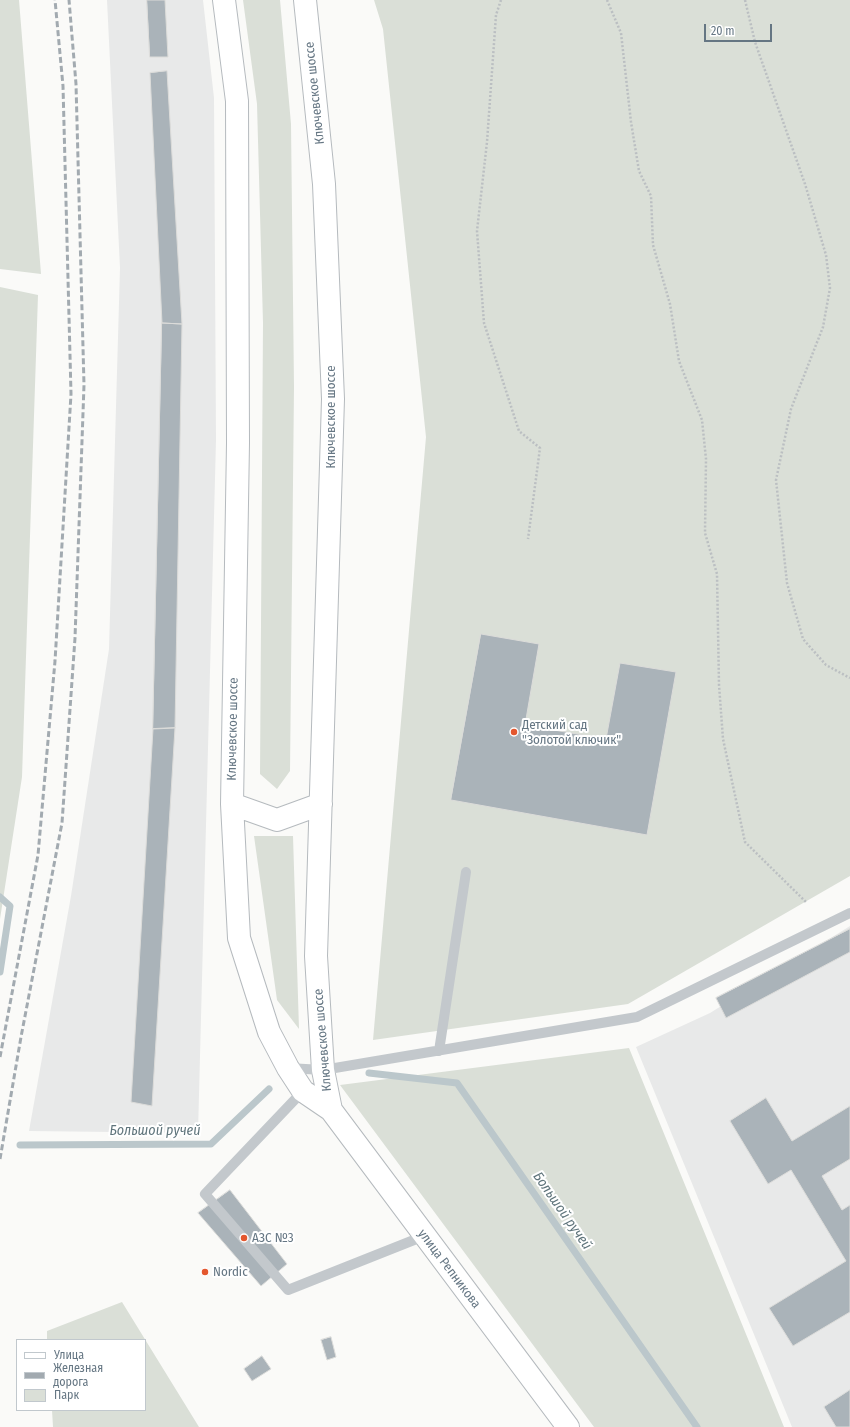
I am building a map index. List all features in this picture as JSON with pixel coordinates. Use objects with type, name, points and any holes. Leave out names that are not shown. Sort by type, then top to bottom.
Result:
[{"type":"main road","name":"Ключевское шоссе","points":[[224,0],[237,109],[238,443],[232,804],[239,938],[269,1032],[288,1068],[303,1091],[331,1110]]},
{"type":"main road","name":"Ключевское шоссе","points":[[305,0],[324,184],[333,399],[316,956],[323,1070],[331,1110]]},
{"type":"main road","points":[[232,804],[277,820],[321,804]]},
{"type":"main road","name":"улица Репникова","points":[[331,1110],[568,1427]]},
{"type":"lane","points":[[439,1051],[466,872]]},
{"type":"lane","points":[[288,1068],[323,1070],[637,1017],[850,912]]},
{"type":"lane","points":[[303,1091],[205,1194],[288,1290],[424,1236]]},
{"type":"path","points":[[501,0],[496,15],[488,142],[477,231],[484,322],[518,431],[540,448],[528,538]]},
{"type":"path","points":[[606,0],[621,33],[631,122],[639,171],[651,196],[654,245],[670,304],[679,361],[702,420],[706,460],[705,533],[717,574],[719,685],[723,739],[744,835],[746,842],[806,902]]},
{"type":"path","points":[[745,0],[755,42],[805,184],[826,255],[830,288],[823,327],[791,409],[776,480],[786,583],[803,639],[826,665],[850,678]]},
{"type":"shaded area","points":[[107,0],[203,0],[214,98],[216,440],[198,1133],[29,1131],[71,896],[109,649],[120,268]]},
{"type":"shaded area","points":[[850,926],[850,1427],[792,1427],[636,1047],[710,1013]]},
{"type":"green space","points":[[0,0],[19,0],[41,274],[0,269]]},
{"type":"green space","points":[[243,0],[280,0],[291,124],[294,387],[290,771],[277,789],[260,774],[263,323],[257,104]]},
{"type":"green space","points":[[374,0],[850,0],[850,876],[628,1004],[373,1040],[426,437],[383,29]]},
{"type":"green space","points":[[0,287],[38,295],[22,777],[0,919]]},
{"type":"green space","points":[[254,836],[293,836],[299,1029],[277,1000]]},
{"type":"green space","points":[[629,1048],[784,1427],[594,1427],[340,1085]]},
{"type":"green space","points":[[122,1302],[145,1339],[47,1339],[47,1331]]},
{"type":"green space","points":[[146,1341],[199,1427],[53,1427],[52,1411],[146,1411]]},
{"type":"building","points":[[147,0],[165,0],[168,57],[150,57]]},
{"type":"building","points":[[167,71],[182,324],[162,323],[150,73]]},
{"type":"building","points":[[162,323],[182,324],[175,728],[153,729]]},
{"type":"building","name":"Детский сад \"Золотой ключик\"","points":[[481,634],[539,644],[525,725],[606,739],[620,663],[676,672],[647,835],[451,800]]},
{"type":"building","points":[[175,728],[152,1106],[131,1102],[153,729]]},
{"type":"building","points":[[850,929],[850,952],[726,1018],[716,998]]},
{"type":"building","points":[[766,1098],[792,1141],[850,1106],[850,1159],[822,1176],[842,1210],[850,1205],[850,1312],[793,1346],[769,1308],[846,1261],[791,1170],[768,1184],[730,1121]]},
{"type":"building","name":"АЗС №3","points":[[230,1190],[287,1264],[261,1286],[198,1213]]},
{"type":"building","points":[[331,1337],[336,1357],[327,1360],[321,1340]]},
{"type":"building","points":[[262,1356],[271,1369],[252,1381],[244,1369]]},
{"type":"building","points":[[850,1390],[850,1427],[836,1427],[824,1407]]},
{"type":"waterway","name":"Большой ручей","points":[[0,897],[10,906],[0,972]]},
{"type":"waterway","name":"Большой ручей","points":[[369,1073],[457,1083],[697,1427]]},
{"type":"waterway","name":"Большой ручей","points":[[20,1145],[211,1144],[269,1089]]},
{"type":"railway","points":[[0,1057],[38,855],[55,661],[71,394],[63,86],[55,0]]},
{"type":"railway","points":[[0,1159],[21,1037],[62,823],[75,638],[84,385],[76,84],[69,0]]},
{"type":"place","name":"Детский сад \"Золотой ключик\"","points":[[514,732]]},
{"type":"place","name":"АЗС №3","points":[[244,1238]]},
{"type":"place","name":"Nordic","points":[[205,1272]]}]
